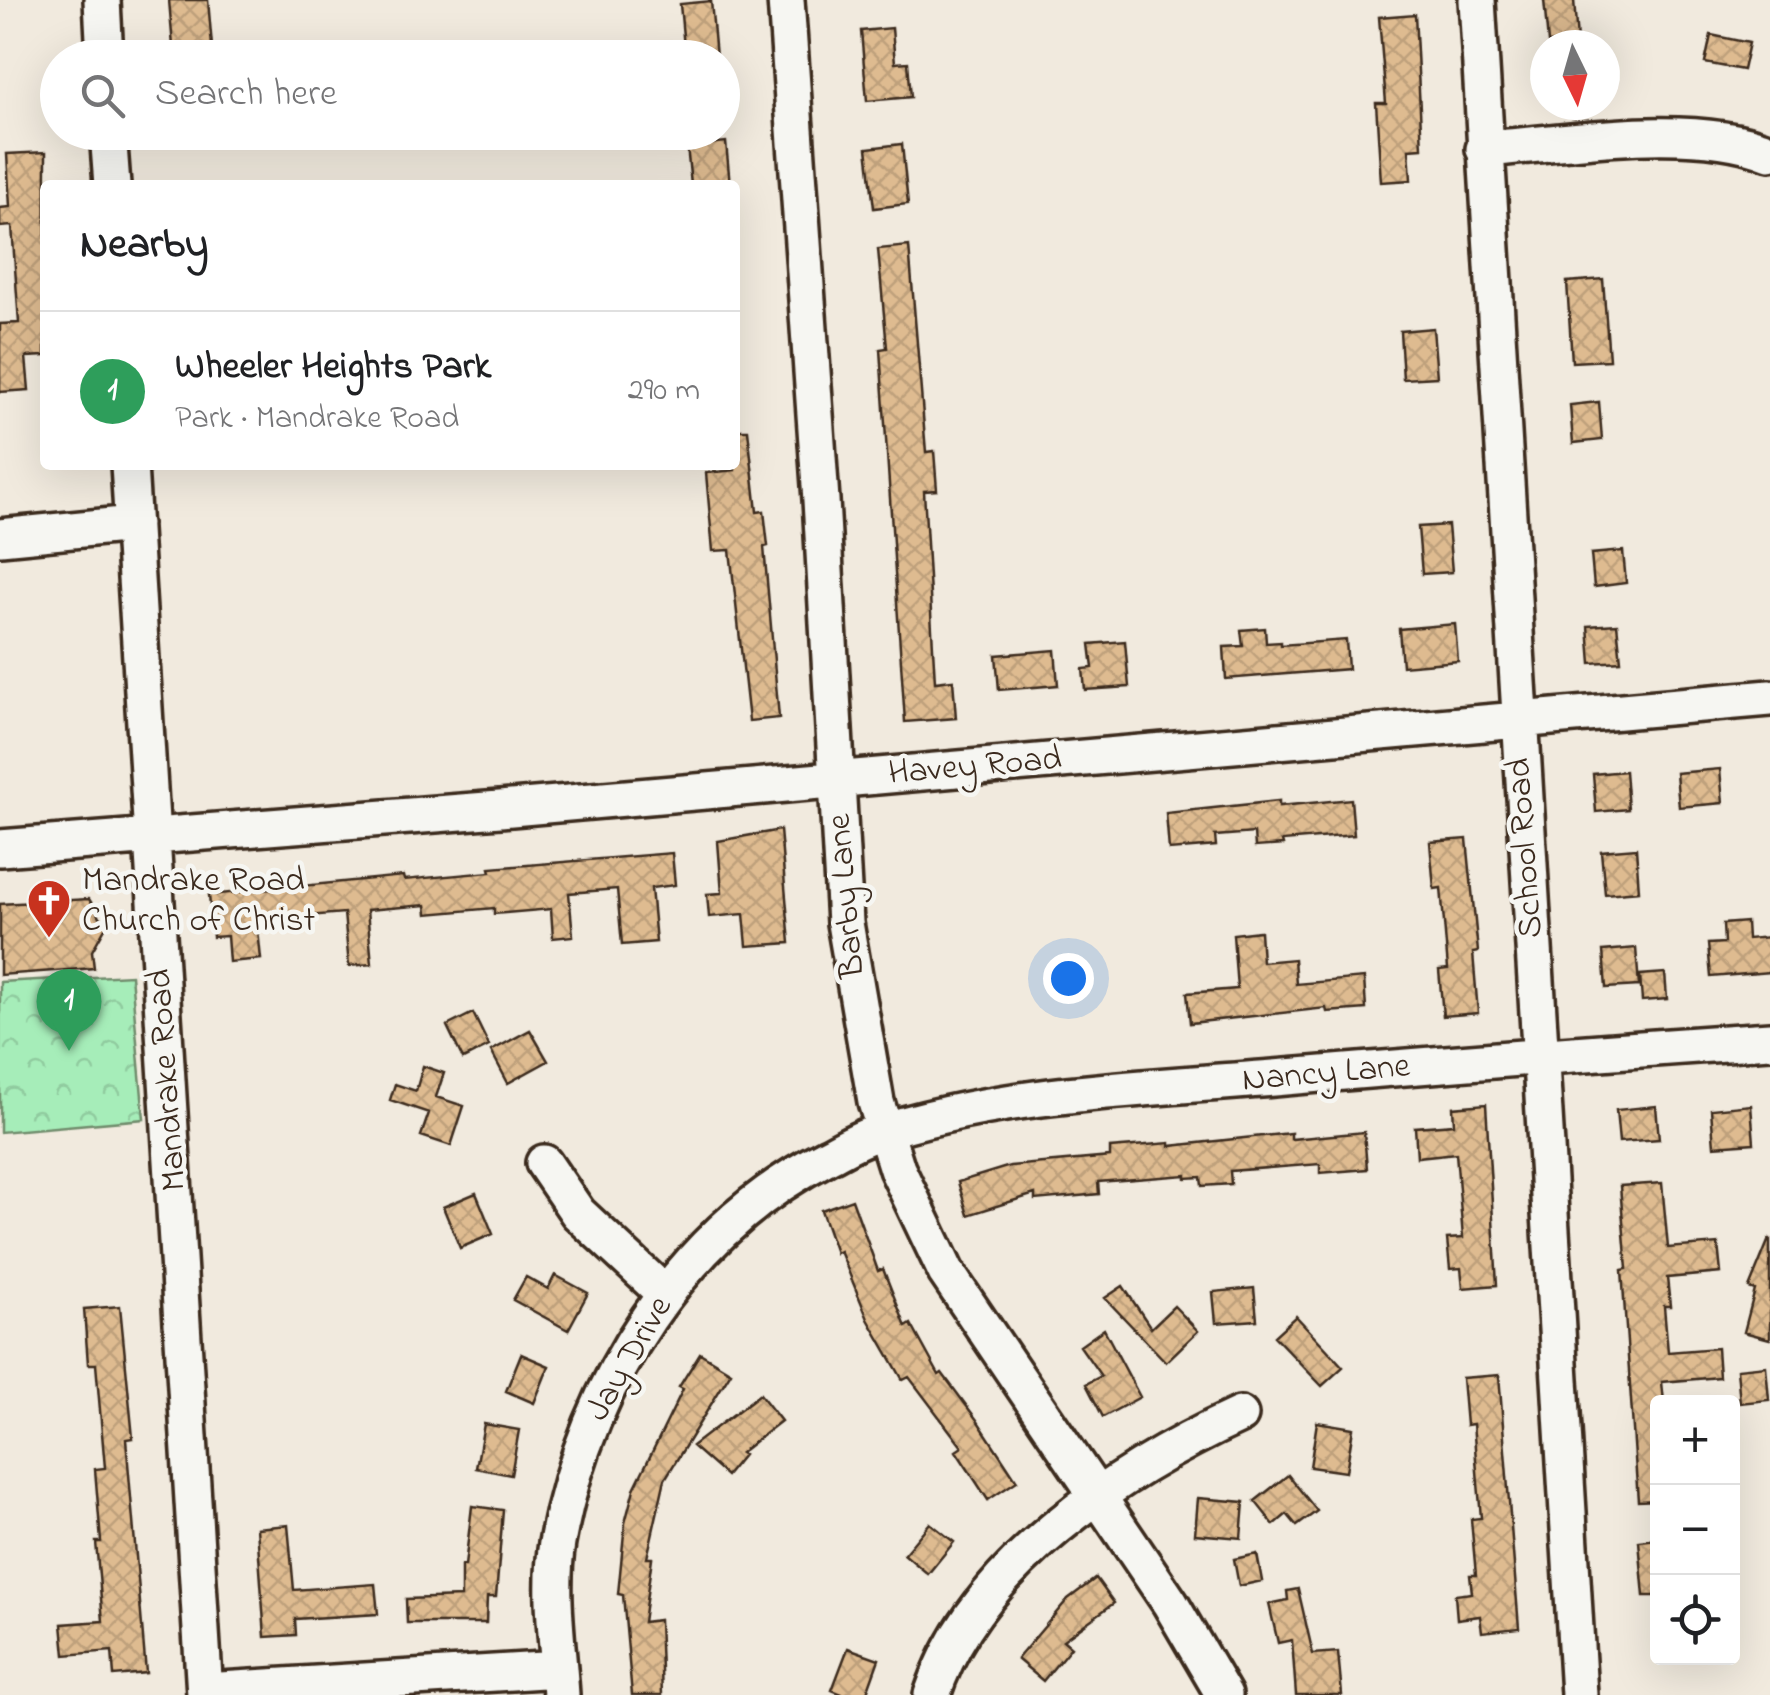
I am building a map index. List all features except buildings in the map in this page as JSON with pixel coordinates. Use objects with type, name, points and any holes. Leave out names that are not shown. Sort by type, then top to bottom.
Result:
[{"type":"street","points":[[102,0],[104,40]]},
{"type":"street","name":"Barby Lane","points":[[786,0],[848,954],[876,1102],[913,1206],[946,1272],[1170,1603],[1224,1695]]},
{"type":"street","name":"School Road","points":[[1477,0],[1579,1695]]},
{"type":"street","points":[[1484,149],[1686,135],[1726,138],[1770,152]]},
{"type":"street","points":[[109,150],[112,180]]},
{"type":"street","name":"Mandrake Road","points":[[129,470],[205,1693]]},
{"type":"street","points":[[0,536],[133,524]]},
{"type":"street","name":"Havey Road","points":[[0,848],[1770,698]]},
{"type":"street","name":"Nancy Lane","points":[[885,1130],[964,1108],[1126,1090],[1770,1040]]},
{"type":"street","name":"Jay Drive","points":[[560,1682],[554,1601],[557,1546],[578,1462],[623,1358],[665,1294],[701,1250],[741,1212],[800,1170],[865,1136],[885,1130]]},
{"type":"street","points":[[544,1163],[578,1213],[665,1294]]},
{"type":"street","points":[[932,1695],[946,1661],[977,1609],[1048,1536],[1138,1468],[1188,1438],[1240,1415]]},
{"type":"street","points":[[205,1693],[560,1682]]},
{"type":"green space","points":[[131,975],[144,1119],[0,1132],[0,982]]},
{"type":"place","name":"Mandrake Road Church of Christ","points":[[49,939]]},
{"type":"place","name":"Wheeler Heights Park","points":[[69,1051]]}]
